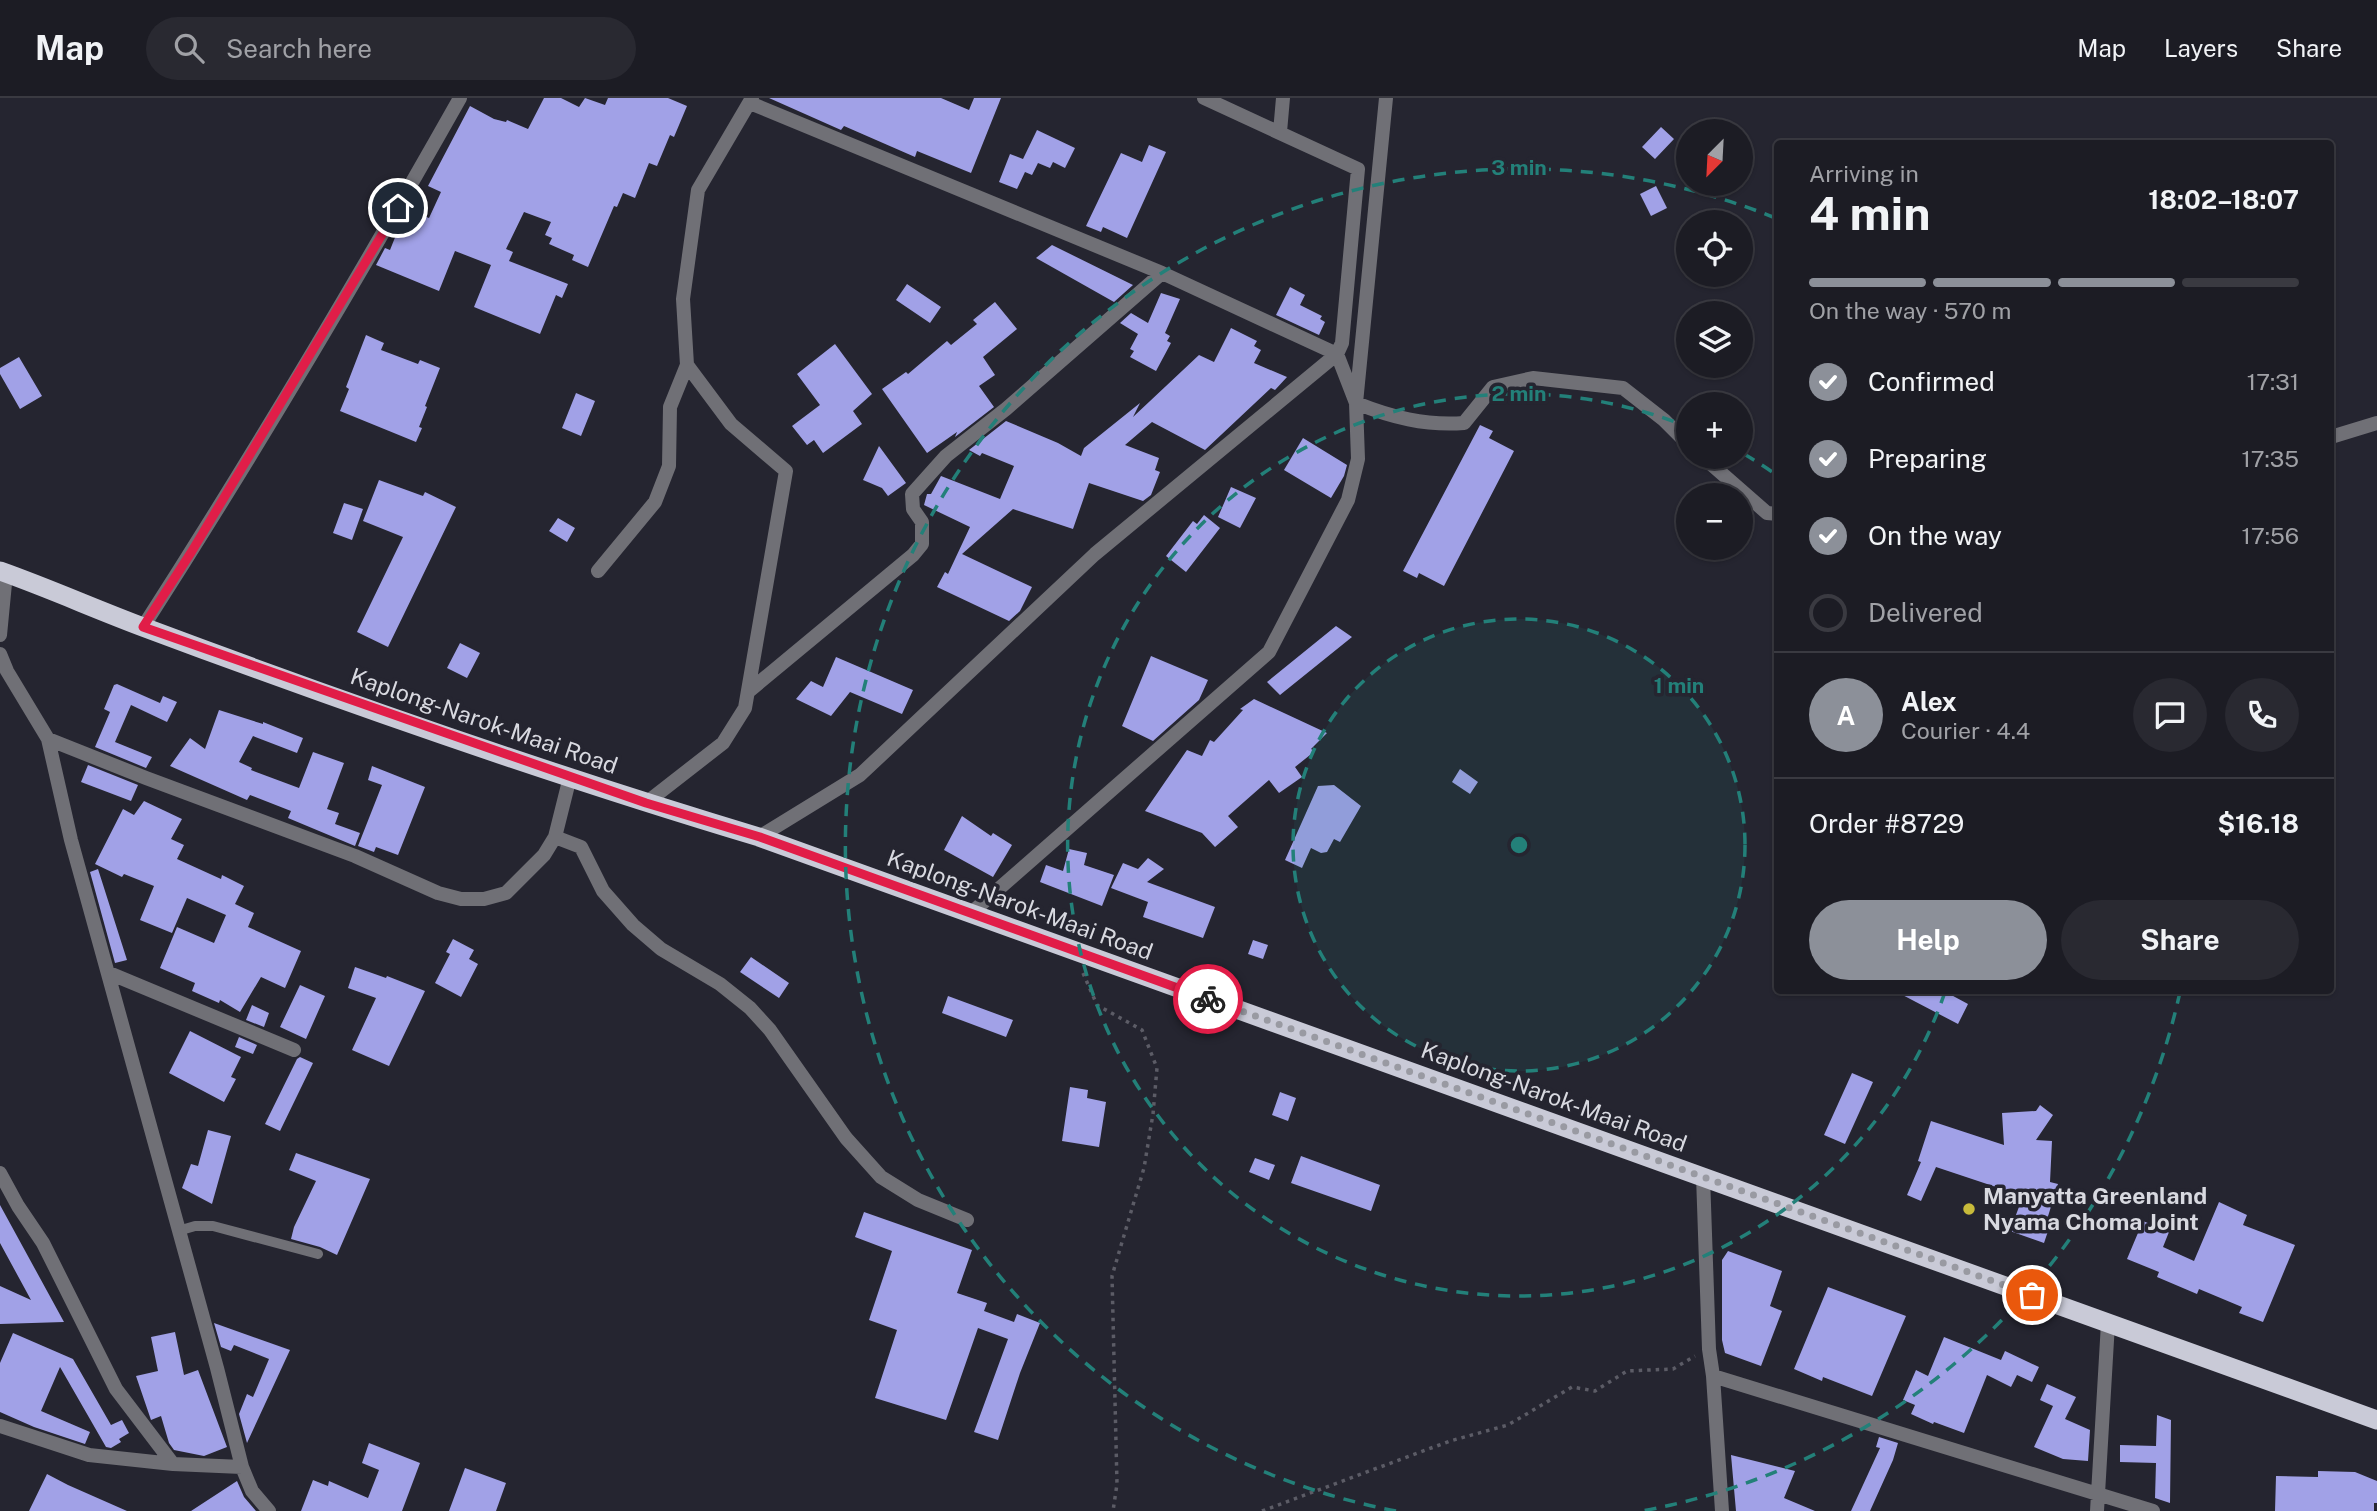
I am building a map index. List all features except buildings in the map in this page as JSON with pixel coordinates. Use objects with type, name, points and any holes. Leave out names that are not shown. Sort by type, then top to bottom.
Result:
[{"type":"highway","name":"Kaplong-Narok-Maai Road","points":[[3,572],[143,627],[646,803],[760,837],[2377,1420]]},
{"type":"street","points":[[143,627],[192,551],[386,230],[460,98]]},
{"type":"street","points":[[760,837],[860,775],[1095,554],[1337,354],[1342,343],[1358,169],[1204,98]]},
{"type":"street","points":[[1280,132],[1283,98]]},
{"type":"street","points":[[970,914],[1269,652],[1348,500],[1358,459],[1356,402],[1386,98]]},
{"type":"street","points":[[598,571],[655,502],[669,466],[670,407],[687,365],[683,299],[698,190],[751,101],[1162,273],[1337,354],[1356,402],[1389,416],[1438,425],[1464,423],[1493,387],[1532,379],[1623,388],[1676,431]]},
{"type":"street","points":[[749,691],[913,555],[922,544],[922,522],[913,509],[912,494],[946,456],[1006,409],[1162,273]]},
{"type":"street","points":[[646,803],[723,743],[745,708],[786,471],[731,424],[687,365]]},
{"type":"street","points":[[2334,436],[2377,423]]},
{"type":"street","points":[[1717,469],[1767,513],[1774,514]]},
{"type":"street","points":[[0,635],[3,572]]},
{"type":"street","points":[[0,654],[7,671],[48,739],[71,840],[110,973],[242,1467],[252,1491],[269,1511]]},
{"type":"street","points":[[48,739],[355,856],[438,893],[461,899],[484,899],[506,893],[544,855],[555,837],[570,776]]},
{"type":"street","points":[[555,837],[581,847],[603,891],[633,925],[661,949],[720,984],[750,1008],[770,1030],[846,1138],[881,1177],[918,1200],[967,1220]]},
{"type":"street","points":[[110,973],[294,1050]]},
{"type":"street","points":[[0,1173],[43,1243],[116,1390],[173,1464]]},
{"type":"street","points":[[1703,1176],[1709,1349],[1722,1511]]},
{"type":"street","points":[[2097,1511],[2108,1323]]},
{"type":"street","points":[[1713,1376],[2153,1511]]},
{"type":"street","points":[[0,1426],[89,1455],[173,1464],[242,1467]]},
{"type":"lane","points":[[178,1231],[195,1226],[213,1226],[318,1254]]},
{"type":"path","points":[[1075,951],[1088,990],[1097,1005],[1142,1030],[1157,1068],[1144,1168],[1112,1276],[1117,1483],[1113,1511]]},
{"type":"path","points":[[1262,1511],[1450,1441],[1508,1424],[1572,1387],[1595,1391],[1628,1371],[1673,1369],[1709,1349]]},
{"type":"way so far","points":[[1208,999],[2032,1295]]},
{"type":"place","name":"Manyatta Greenland Nyama Choma Joint","points":[[1969,1209]]},
{"type":"route","points":[[398,208],[192,551],[143,627],[646,803],[760,837],[1208,999]]}]
